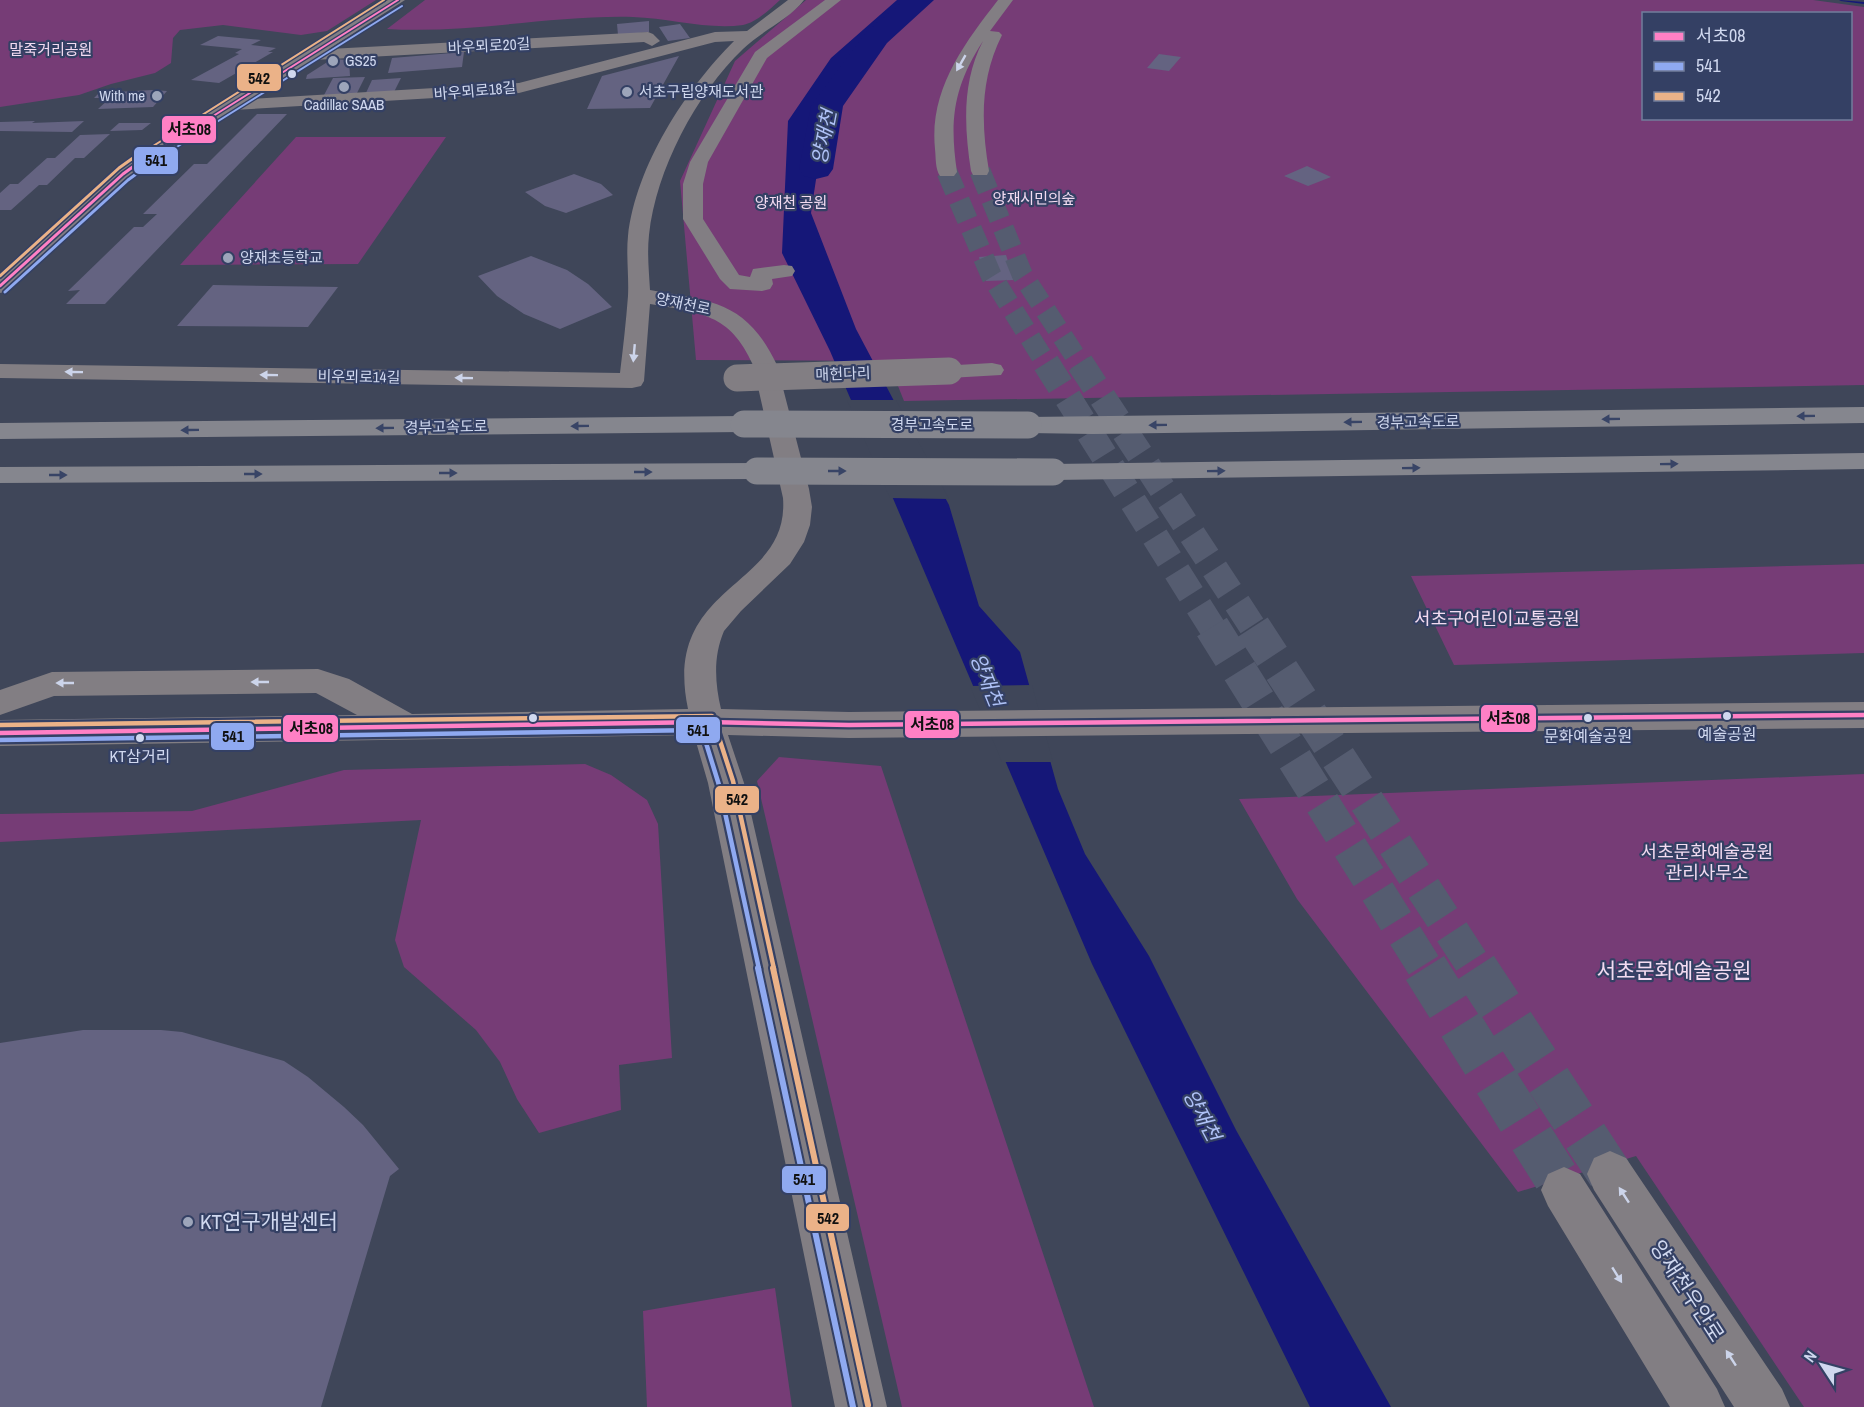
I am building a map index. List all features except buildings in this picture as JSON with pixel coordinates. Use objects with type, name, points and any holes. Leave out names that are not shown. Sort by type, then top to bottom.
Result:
[{"type":"highway","name":"경부고속도로","points":[[0,431],[744,424],[1093,426],[1864,415]]},
{"type":"highway","points":[[0,475],[757,471],[1053,472],[1864,461]]},
{"type":"street","points":[[0,286],[123,174],[166,144],[398,0]]},
{"type":"street","name":"양재천로","points":[[797,0],[728,53],[674,131],[643,209],[638,237],[639,295],[710,309],[726,315],[750,334],[765,364],[799,506],[792,538],[785,551],[773,566],[735,600],[709,629],[700,652],[700,673],[706,722],[728,790],[861,1407]]},
{"type":"street","points":[[784,271],[761,274],[762,284],[738,284],[730,279],[693,219],[693,184],[699,162],[761,55],[834,0]]},
{"type":"street","points":[[947,172],[943,132],[950,82],[961,61],[1002,11],[1019,0]]},
{"type":"street","points":[[980,171],[974,137],[974,103],[987,47],[1002,11]]},
{"type":"street","name":"바우뫼로18길","points":[[229,105],[508,89],[715,37],[750,35]]},
{"type":"street","name":"바우뫼로20길","points":[[311,55],[648,37],[662,50]]},
{"type":"street","name":"비우뫼로14길","points":[[0,371],[632,381],[639,295]]},
{"type":"street","name":"매헌다리","points":[[737,378],[992,370]]},
{"type":"street","points":[[0,703],[52,684],[318,681],[337,688],[406,726]]},
{"type":"street","points":[[0,733],[706,722],[849,725],[1864,715]]},
{"type":"street","name":"양재천우안로","points":[[1610,1174],[1764,1407]]},
{"type":"street","points":[[1564,1190],[1699,1407]]},
{"type":"green space","name":"말죽거리공원","points":[[0,0],[376,0],[327,31],[301,35],[223,25],[180,30],[173,38],[171,63],[155,73],[79,95],[0,107]]},
{"type":"green space","points":[[425,0],[780,0],[753,21],[730,26],[633,17],[602,17],[448,29],[387,29]]},
{"type":"green space","name":"양재시민의숲","points":[[806,0],[1813,0],[1864,7],[1864,385],[904,401],[888,361],[696,360],[680,181],[735,61]]},
{"type":"green space","points":[[296,137],[446,137],[358,264],[180,265]]},
{"type":"green space","name":"서초구어린이교통공원","points":[[1864,564],[1864,653],[1454,665],[1411,576]]},
{"type":"green space","points":[[779,757],[881,766],[1094,1407],[902,1407],[757,781]]},
{"type":"green space","points":[[585,764],[611,775],[647,800],[658,824],[672,1058],[619,1065],[621,1110],[539,1133],[517,1099],[500,1062],[476,1030],[404,967],[395,940],[421,820],[0,842],[0,814],[192,811],[344,770]]},
{"type":"green space","name":"서초문화예술공원","points":[[1864,774],[1864,1407],[1804,1407],[1636,1156],[1518,1192],[1297,899],[1239,799]]},
{"type":"green space","points":[[775,1288],[792,1407],[647,1407],[643,1311]]},
{"type":"water","points":[[897,0],[930,0],[877,37],[827,106],[811,213],[856,329],[949,505],[979,606],[1020,652],[1058,789],[1085,854],[1149,956],[1236,1130],[1391,1407],[1310,1407],[1092,964],[830,351],[782,253],[788,121],[831,58]]},
{"type":"pier","points":[[847,400],[896,400],[949,499],[890,498]]},
{"type":"pier","points":[[1032,685],[1053,762],[1002,762],[970,686]]},
{"type":"waterway","name":"양재천","points":[[816,169],[827,106],[877,37],[921,0]]},
{"type":"waterway","points":[[1841,0],[1864,3]]},
{"type":"tunnel","points":[[980,171],[1022,274],[1081,365]]},
{"type":"tunnel","points":[[947,172],[991,275],[1047,365]]},
{"type":"tunnel","points":[[1046,363],[1213,629]]},
{"type":"tunnel","points":[[1080,363],[1254,629]]},
{"type":"tunnel","points":[[1212,627],[1426,969]]},
{"type":"tunnel","points":[[1253,627],[1476,969]]},
{"type":"tunnel","points":[[1425,968],[1564,1190]]},
{"type":"tunnel","points":[[1475,968],[1610,1174]]},
{"type":"transit line","name":"542","points":[[0,276],[119,168],[162,138],[384,0]]},
{"type":"transit line","name":"서초08","points":[[0,286],[123,174],[166,144],[398,0]]},
{"type":"transit line","name":"541","points":[[5,292],[128,180],[170,150],[402,6]]},
{"type":"transit line","name":"서초08","points":[[0,733],[707,722],[849,725],[1864,715]]},
{"type":"transit line","name":"542","points":[[0,725],[712,716],[733,781],[868,1405]]},
{"type":"transit line","name":"541","points":[[0,740],[702,730],[719,785],[853,1407]]},
{"type":"place","name":"GS25","points":[[333,61]]},
{"type":"place","name":"Cadillac SAAB","points":[[344,87]]},
{"type":"place","name":"서초구립양재도서관","points":[[627,92]]},
{"type":"place","name":"With me","points":[[157,96]]},
{"type":"place","name":"양재초등학교","points":[[228,258]]},
{"type":"place","name":"예술공원","points":[[1727,716]]},
{"type":"place","name":"문화예술공원","points":[[1588,718]]},
{"type":"place","name":"KT삼거리","points":[[140,738]]},
{"type":"place","name":"KT연구개발센터","points":[[188,1222]]},
{"type":"park label","name":"양재천 공원","points":[[791,203]]},
{"type":"park label","name":"서초문화예술공원 관리사무소","points":[[1707,862]]}]
